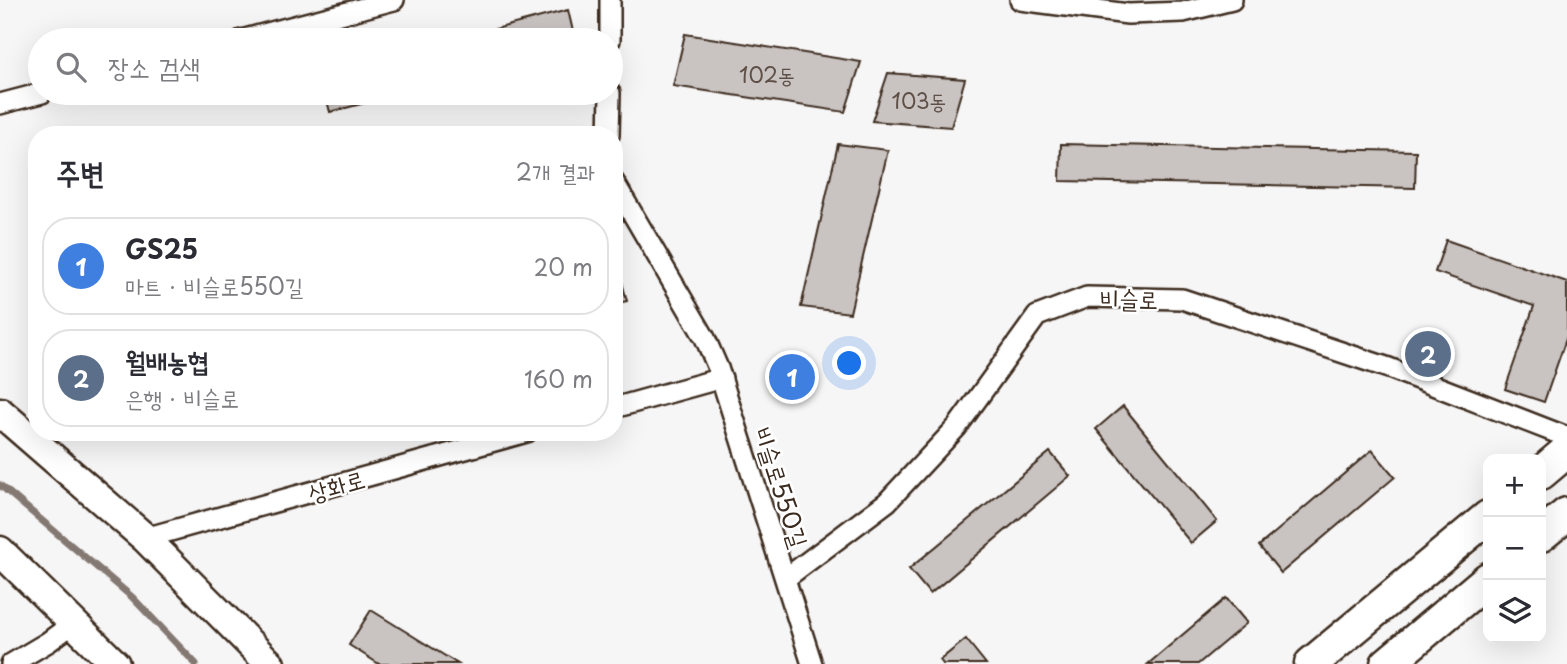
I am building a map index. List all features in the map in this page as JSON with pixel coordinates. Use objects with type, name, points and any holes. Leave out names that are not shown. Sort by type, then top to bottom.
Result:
[{"type":"main road","points":[[0,412],[28,436]]},
{"type":"main road","points":[[33,441],[145,538],[270,664]]},
{"type":"main road","points":[[1546,469],[1567,451]]},
{"type":"main road","points":[[1546,532],[1567,513]]},
{"type":"main road","points":[[1311,664],[1483,521]]},
{"type":"main road","points":[[0,551],[115,664]]},
{"type":"main road","points":[[1387,664],[1487,580]]},
{"type":"street","points":[[287,28],[394,0]]},
{"type":"street","points":[[610,0],[610,28]]},
{"type":"street","points":[[1020,0],[1128,14],[1183,12],[1231,0]]},
{"type":"street","points":[[0,104],[28,97]]},
{"type":"street","points":[[609,126],[610,105]]},
{"type":"street","name":"비슬로550길","points":[[623,197],[705,338],[722,378],[812,664]]},
{"type":"street","name":"비슬로","points":[[786,578],[887,502],[957,426],[1038,316],[1087,297],[1181,299],[1389,368],[1567,437]]},
{"type":"street","points":[[623,406],[722,378]]},
{"type":"street","name":"상화로","points":[[145,538],[495,441]]},
{"type":"street","points":[[11,664],[75,622]]},
{"type":"building","points":[[568,10],[572,28],[499,28]]},
{"type":"building","points":[[685,34],[861,62],[845,112],[673,86]]},
{"type":"building","points":[[888,73],[965,79],[951,127],[872,121]]},
{"type":"building","points":[[328,105],[357,105],[330,112]]},
{"type":"building","points":[[838,144],[888,150],[850,313],[801,307]]},
{"type":"building","points":[[1061,144],[1416,151],[1415,188],[1060,181]]},
{"type":"building","points":[[1446,240],[1567,282],[1567,336],[1544,402],[1505,389],[1534,306],[1435,272]]},
{"type":"building","points":[[623,286],[627,301],[623,302]]},
{"type":"building","points":[[1123,406],[1217,521],[1191,543],[1096,429]]},
{"type":"building","points":[[1372,450],[1395,477],[1281,573],[1259,546]]},
{"type":"building","points":[[1050,452],[1070,476],[930,594],[909,569]]},
{"type":"building","points":[[1226,598],[1247,623],[1198,664],[1148,664]]},
{"type":"building","points":[[371,610],[458,664],[379,664],[349,645]]},
{"type":"building","points":[[966,639],[986,664],[943,664],[940,660]]},
{"type":"waterway","points":[[0,485],[132,597],[196,664]]},
{"type":"place","name":"월배농협","points":[[1428,354]]},
{"type":"place","name":"GS25","points":[[792,377]]}]
